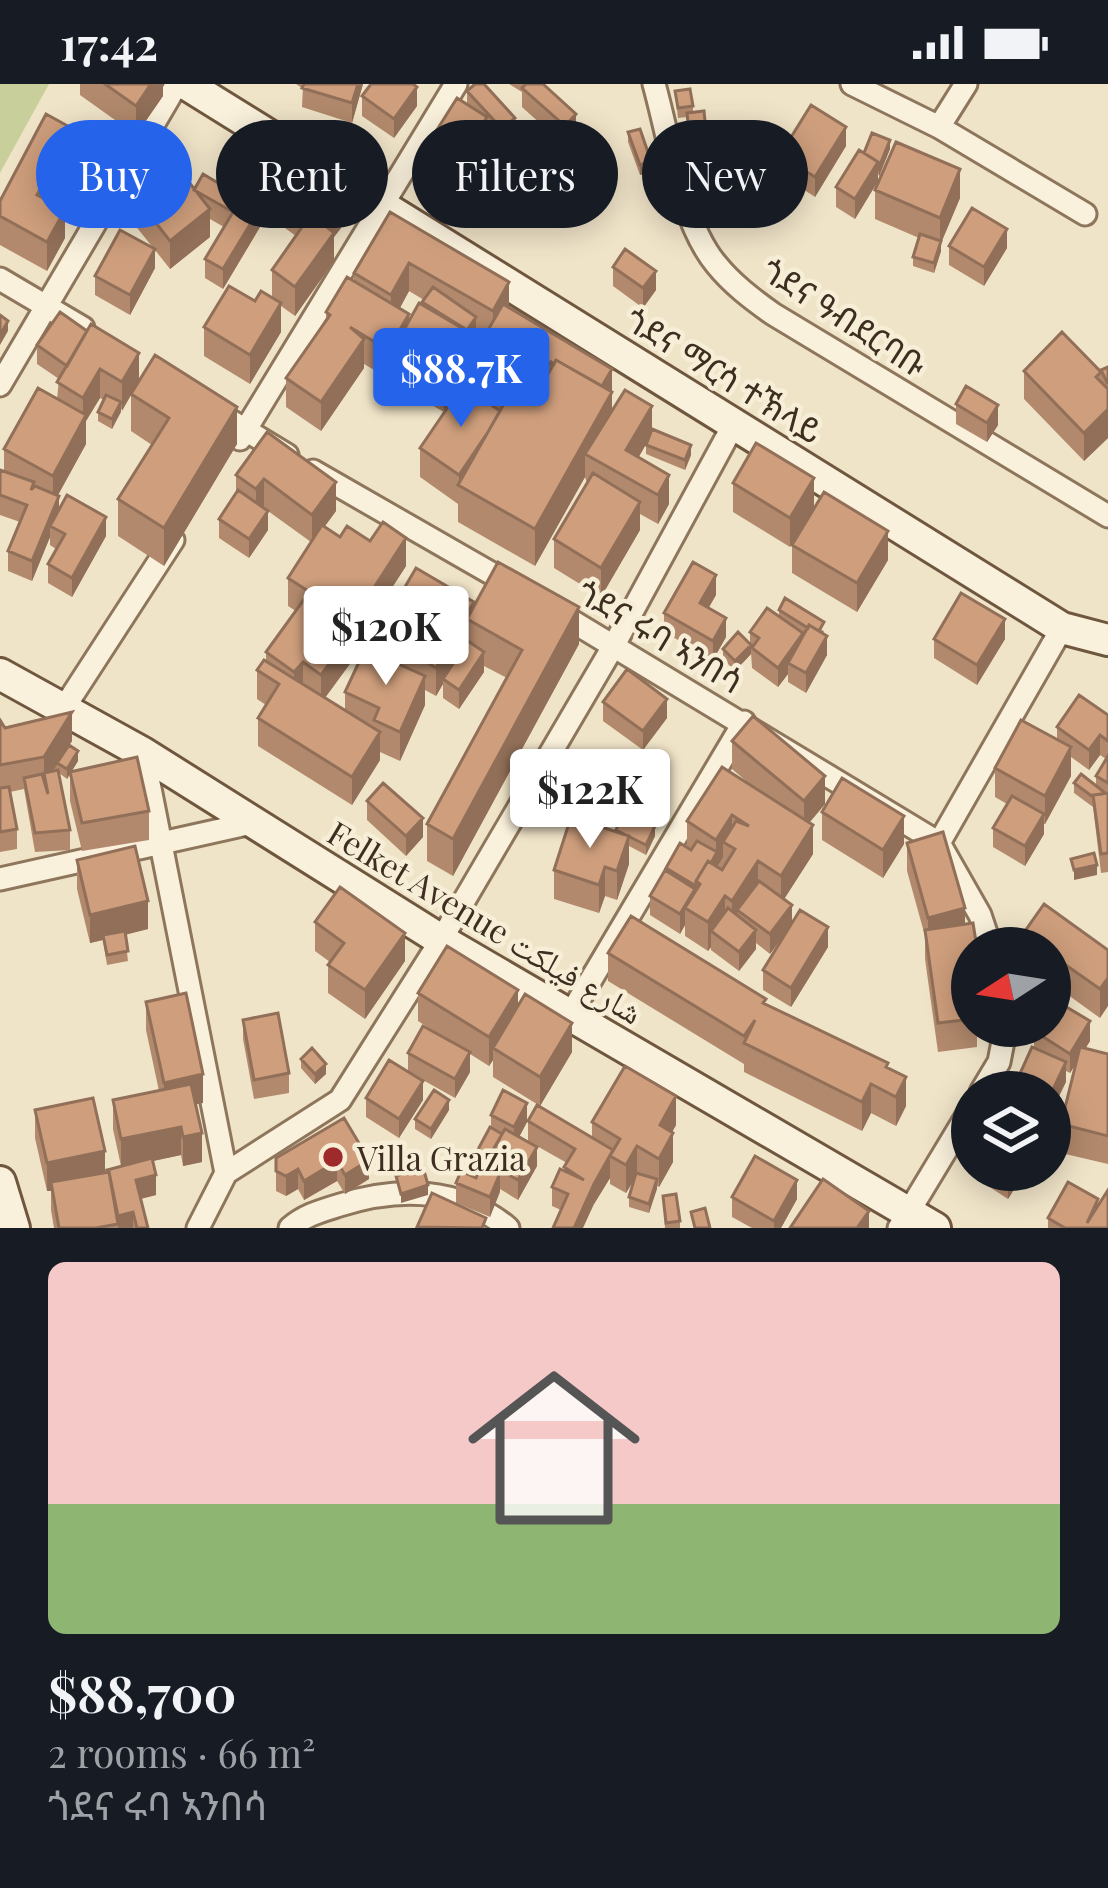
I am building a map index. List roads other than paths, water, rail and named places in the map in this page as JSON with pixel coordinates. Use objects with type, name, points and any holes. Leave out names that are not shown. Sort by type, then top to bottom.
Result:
[{"type":"street","name":"ጎደና ማርሳ ተኽላይ","points":[[182,84],[243,120]]},
{"type":"street","points":[[0,385],[182,84]]},
{"type":"street","points":[[388,193],[456,84]]},
{"type":"street","name":"ጎደና ዓብደርባቡ","points":[[654,84],[694,228],[713,261],[742,292],[1108,516]]},
{"type":"street","points":[[852,84],[939,127],[1085,214]]},
{"type":"street","points":[[939,127],[966,84]]},
{"type":"street","name":"ጎደና ማርሳ ተኽላይ","points":[[388,207],[1062,628],[1108,640]]},
{"type":"street","points":[[232,451],[367,228]]},
{"type":"street","points":[[0,279],[107,344]]},
{"type":"street","name":"ጎደና ሩባ ኣንበሳ","points":[[205,406],[744,722],[939,843],[984,927]]},
{"type":"street","points":[[198,1228],[226,1173],[340,1100],[442,940],[614,645],[735,422]]},
{"type":"street","points":[[62,711],[180,531]]},
{"type":"street","points":[[939,843],[1062,628]]},
{"type":"street","name":"Felket Avenue شارع فيلكت","points":[[0,674],[143,753],[442,940],[915,1222]]},
{"type":"street","points":[[570,1016],[744,722]]},
{"type":"street","points":[[143,753],[226,1173]]},
{"type":"street","points":[[0,879],[256,822]]},
{"type":"street","points":[[915,1222],[951,1149]]},
{"type":"street","points":[[0,1182],[14,1228]]},
{"type":"street","points":[[290,1228],[304,1216],[365,1197],[411,1191],[456,1199],[492,1214],[508,1228]]},
{"type":"place","name":"Villa Grazia","points":[[333,1157]]}]
